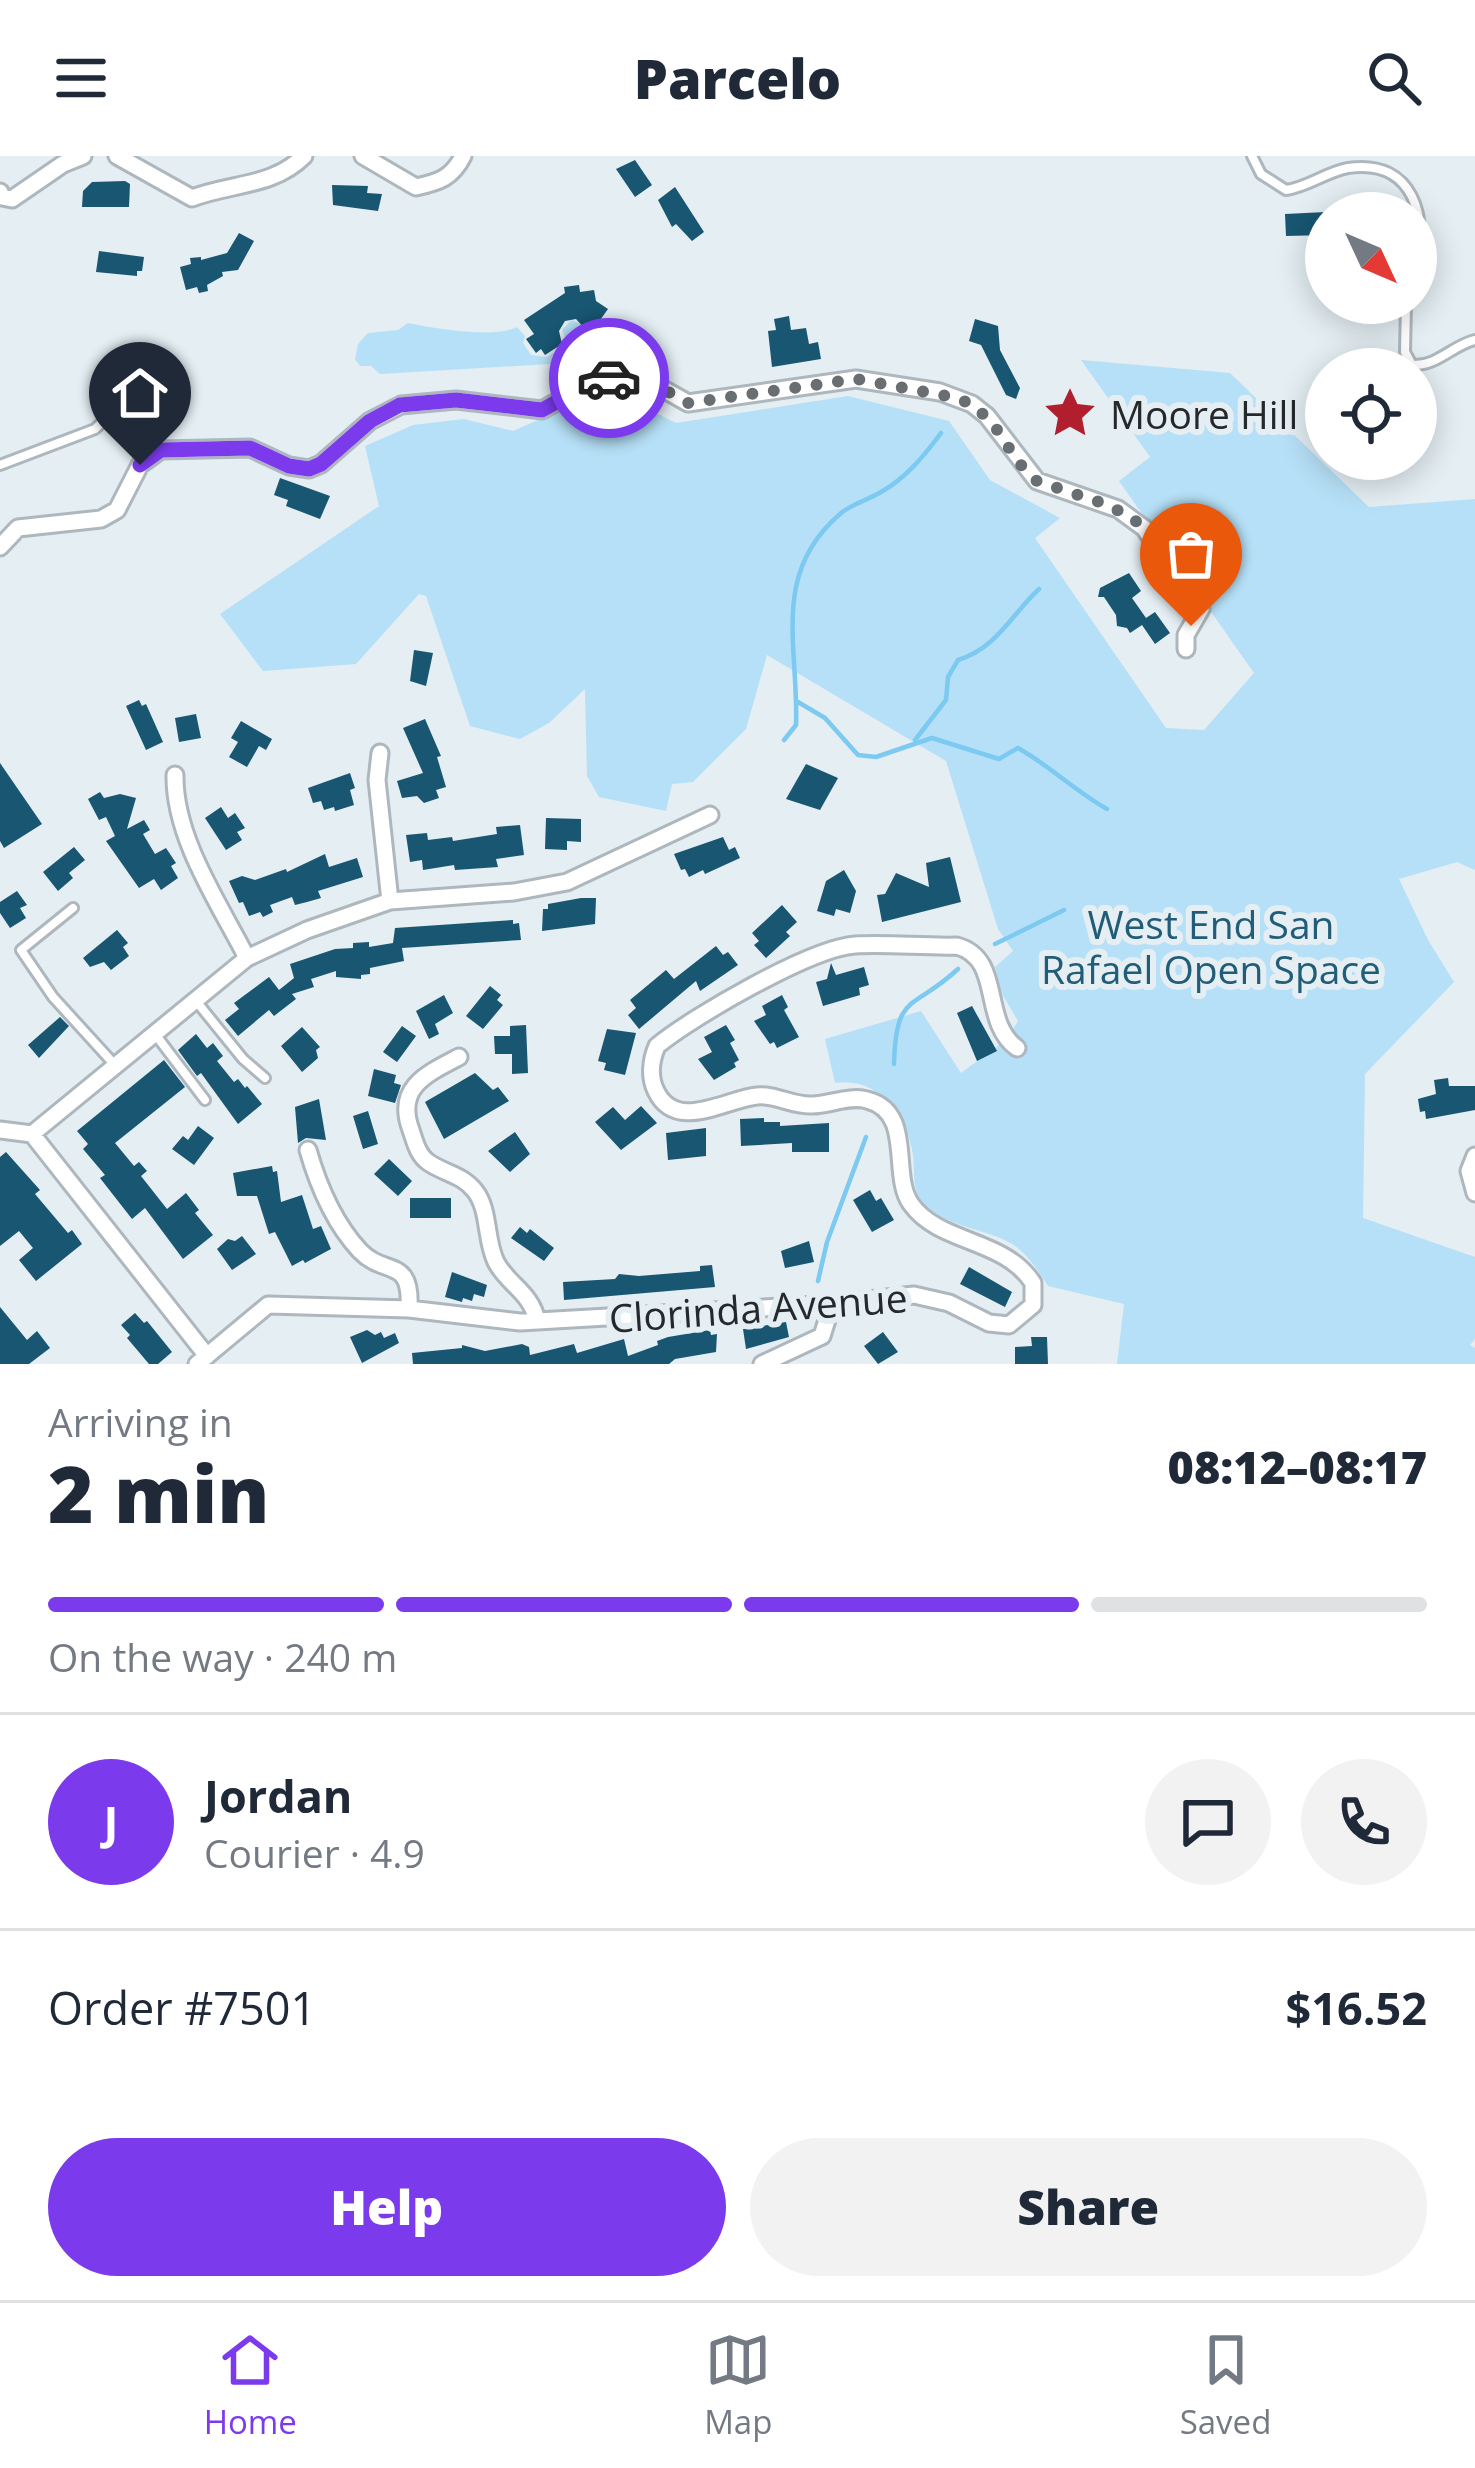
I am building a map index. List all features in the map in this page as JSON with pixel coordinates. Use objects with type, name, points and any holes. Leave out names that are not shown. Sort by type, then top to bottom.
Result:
[{"type":"street","points":[[0,192],[11,199],[83,156]]},
{"type":"street","points":[[117,156],[192,198],[286,174],[304,156]]},
{"type":"street","points":[[363,156],[416,187],[442,182],[463,156]]},
{"type":"street","points":[[0,548],[18,528],[101,519],[117,510],[140,465],[161,450],[250,448],[289,466],[309,469],[370,421],[400,405],[456,400],[542,410],[589,384],[622,374],[653,382],[688,403],[856,379],[940,392],[972,404],[999,428],[1037,481],[1132,518],[1201,609],[1186,635],[1186,650]]},
{"type":"street","points":[[380,753],[377,780],[390,901]]},
{"type":"street","points":[[175,775],[175,800],[200,865],[248,958]]},
{"type":"street","points":[[32,1134],[248,958],[307,930],[390,901],[514,892],[568,882],[710,815]]},
{"type":"street","name":"Clorinda Avenue","points":[[202,1360],[268,1305],[410,1309],[537,1321],[928,1296],[1000,1326],[1010,1325],[1029,1312],[1035,1293],[1028,1275],[999,1251],[962,1237],[914,1209],[905,1195],[901,1143],[889,1116],[878,1106],[864,1099],[813,1106],[759,1095],[703,1110],[674,1109],[655,1089],[651,1070],[658,1046],[716,1005],[802,963],[854,945],[958,946],[974,951],[984,963],[996,1020],[1006,1040],[1017,1048]]},
{"type":"street","points":[[459,1057],[416,1081],[405,1106],[406,1120],[427,1162],[458,1176],[475,1191],[497,1265],[530,1299],[537,1321]]},
{"type":"street","points":[[0,1130],[32,1134],[202,1360]]},
{"type":"street","points":[[308,1150],[316,1180],[358,1248],[370,1259],[393,1266],[407,1280],[410,1309]]},
{"type":"street","points":[[1475,1156],[1468,1171],[1475,1193]]},
{"type":"street","points":[[762,1364],[821,1336],[832,1304]]},
{"type":"lane","points":[[1252,156],[1261,174],[1286,190],[1342,169],[1376,168],[1408,192]]},
{"type":"lane","points":[[1406,324],[1406,352],[1412,365],[1434,362],[1456,346],[1475,340]]},
{"type":"lane","points":[[0,465],[94,429],[122,403]]},
{"type":"lane","points":[[73,908],[21,950],[53,997],[115,1065]]},
{"type":"lane","points":[[195,1000],[265,1078]]},
{"type":"lane","points":[[154,1032],[206,1100]]},
{"type":"green space","points":[[571,320],[590,333],[582,362],[380,374],[355,359],[358,344],[368,333],[398,330],[408,323],[479,332],[517,327],[531,355],[547,357],[562,353],[568,344],[562,330]]},
{"type":"green space","name":"West End San Rafael Open Space","points":[[1081,360],[1230,373],[1305,445],[1305,480],[1341,480],[1369,507],[1475,499],[1475,870],[1457,862],[1399,879],[1454,982],[1365,1074],[1363,1218],[1475,1257],[1475,1339],[1470,1345],[1475,1348],[1475,1364],[1117,1364],[1124,1304],[1048,1286],[1012,1244],[952,1222],[921,1200],[910,1140],[897,1113],[877,1092],[850,1082],[835,1083],[825,1039],[921,1011],[961,1073],[1006,1040],[1018,1021],[1002,994],[995,967],[1013,951],[998,929],[946,761],[767,655],[746,729],[693,782],[672,784],[666,811],[599,797],[587,776],[585,689],[549,723],[520,739],[470,726],[426,596],[419,594],[356,664],[263,671],[220,614],[379,506],[365,446],[413,425],[464,419],[513,431],[588,398],[582,376],[676,423],[848,396],[949,421],[990,480],[1060,518],[1035,538],[1166,728],[1204,730],[1254,673],[1119,481],[1150,457]]},
{"type":"building","points":[[635,160],[652,185],[635,197],[616,169]]},
{"type":"building","points":[[92,182],[130,184],[129,207],[82,207],[83,191]]},
{"type":"building","points":[[332,185],[368,186],[367,193],[382,194],[378,211],[333,205]]},
{"type":"building","points":[[675,187],[704,232],[692,241],[676,224],[672,227],[658,200]]},
{"type":"building","points":[[1305,213],[1305,236],[1286,236],[1285,214]]},
{"type":"building","points":[[239,233],[254,241],[238,270],[222,272],[223,276],[207,285],[208,291],[186,290],[180,267],[191,264],[190,258],[227,253]]},
{"type":"building","points":[[99,251],[144,257],[142,271],[137,276],[96,272]]},
{"type":"building","points":[[579,285],[580,292],[594,290],[596,301],[608,309],[593,330],[587,331],[576,319],[565,321],[559,331],[562,344],[545,355],[541,349],[536,353],[526,339],[534,334],[524,320],[565,293],[564,287]]},
{"type":"building","points":[[789,316],[791,330],[806,328],[809,344],[818,342],[821,359],[772,367],[768,331],[776,330],[774,319]]},
{"type":"building","points":[[975,319],[998,326],[1000,350],[1020,388],[1016,399],[1006,395],[981,345],[969,341]]},
{"type":"building","points":[[129,356],[132,364],[154,356],[169,401],[156,406],[145,377],[103,392],[98,380],[108,377],[105,368]]},
{"type":"building","points":[[280,478],[330,496],[320,519],[286,506],[288,500],[274,495]]},
{"type":"building","points":[[1129,573],[1141,591],[1132,598],[1146,618],[1155,612],[1170,633],[1155,644],[1142,625],[1130,633],[1117,626],[1116,615],[1104,597],[1098,597],[1100,588]]},
{"type":"building","points":[[414,650],[433,653],[426,686],[410,681]]},
{"type":"building","points":[[139,700],[142,706],[146,704],[163,742],[146,750],[126,706]]},
{"type":"building","points":[[196,714],[201,738],[179,742],[175,718]]},
{"type":"building","points":[[425,719],[441,756],[437,757],[446,787],[436,790],[439,798],[424,803],[417,796],[402,798],[397,781],[423,773],[403,728]]},
{"type":"building","points":[[241,721],[272,739],[266,750],[259,746],[247,767],[229,757],[238,742],[231,738]]},
{"type":"building","points":[[0,763],[42,824],[4,848],[0,841]]},
{"type":"building","points":[[806,764],[838,778],[820,810],[786,799]]},
{"type":"building","points":[[350,773],[354,805],[335,811],[334,807],[324,810],[321,801],[313,803],[308,788]]},
{"type":"building","points":[[100,792],[104,798],[120,794],[136,798],[127,829],[144,820],[150,830],[143,834],[155,854],[166,848],[176,863],[171,866],[178,878],[161,890],[154,879],[139,888],[106,841],[115,836],[106,817],[99,820],[88,799]]},
{"type":"building","points":[[221,807],[228,818],[235,813],[245,828],[237,832],[242,840],[226,850],[205,818]]},
{"type":"building","points":[[546,818],[581,819],[581,842],[567,841],[567,850],[545,849]]},
{"type":"building","points":[[520,825],[524,855],[496,859],[498,867],[455,870],[454,865],[423,870],[422,860],[410,862],[406,835],[427,833],[428,840],[452,837],[453,841],[497,834],[496,827]]},
{"type":"building","points":[[723,837],[740,858],[705,874],[703,870],[689,877],[681,870],[674,854]]},
{"type":"building","points":[[74,847],[85,860],[58,891],[43,872]]},
{"type":"building","points":[[325,854],[329,867],[357,858],[363,877],[318,891],[321,898],[295,905],[292,897],[270,905],[273,912],[263,917],[260,912],[249,916],[229,881],[287,872]]},
{"type":"building","points":[[950,857],[961,902],[882,922],[877,895],[885,894],[896,873],[929,887],[926,863]]},
{"type":"building","points":[[844,870],[856,891],[850,913],[836,909],[834,916],[817,911],[826,881]]},
{"type":"building","points":[[17,891],[27,905],[20,908],[26,918],[10,928],[0,913],[0,902]]},
{"type":"building","points":[[596,898],[595,924],[542,931],[543,909],[548,904]]},
{"type":"building","points":[[782,905],[797,922],[786,932],[790,936],[766,958],[754,945],[759,941],[752,933]]},
{"type":"building","points":[[519,923],[521,940],[402,948],[404,961],[370,968],[370,974],[361,979],[336,977],[336,971],[311,979],[314,987],[292,994],[296,999],[274,1016],[269,1010],[238,1036],[225,1020],[239,1009],[234,1003],[269,977],[279,990],[294,978],[290,964],[353,948],[353,943],[369,942],[369,947],[393,943],[395,928]]},
{"type":"building","points":[[117,930],[128,943],[123,947],[129,956],[111,970],[104,962],[90,967],[83,958]]},
{"type":"building","points":[[716,946],[738,965],[700,991],[696,981],[639,1029],[628,1015],[636,1008],[630,1000],[666,970],[674,979]]},
{"type":"building","points":[[831,963],[836,975],[864,967],[869,985],[859,988],[860,995],[823,1006],[816,982],[827,979]]},
{"type":"building","points":[[490,986],[501,995],[497,1000],[503,1005],[483,1029],[466,1016]]},
{"type":"building","points":[[444,995],[453,1013],[435,1024],[439,1034],[429,1039],[416,1011]]},
{"type":"building","points":[[782,995],[788,1007],[784,1010],[799,1037],[777,1048],[754,1021],[766,1015],[762,1006]]},
{"type":"building","points":[[972,1006],[997,1051],[977,1061],[957,1013]]},
{"type":"building","points":[[60,1017],[69,1026],[39,1058],[28,1045]]},
{"type":"building","points":[[526,1025],[528,1073],[512,1074],[512,1054],[495,1054],[494,1036],[510,1036],[510,1026]]},
{"type":"building","points":[[726,1025],[739,1060],[714,1080],[698,1059],[712,1052],[704,1037]]},
{"type":"building","points":[[402,1026],[416,1036],[397,1062],[383,1052]]},
{"type":"building","points":[[302,1027],[320,1047],[318,1058],[302,1072],[281,1046]]},
{"type":"building","points":[[607,1029],[636,1033],[625,1075],[604,1070],[606,1063],[598,1061]]},
{"type":"building","points":[[196,1034],[207,1048],[213,1043],[223,1056],[217,1061],[262,1104],[238,1124],[178,1050]]},
{"type":"building","points":[[164,1060],[185,1087],[115,1143],[134,1166],[139,1162],[147,1171],[141,1176],[167,1209],[186,1193],[199,1210],[195,1213],[213,1235],[183,1259],[145,1208],[132,1219],[100,1178],[105,1175],[83,1149],[88,1144],[77,1131]]},
{"type":"building","points":[[374,1069],[396,1075],[394,1083],[401,1085],[395,1103],[368,1096]]},
{"type":"building","points":[[475,1073],[493,1090],[498,1087],[509,1101],[444,1139],[425,1102]]},
{"type":"building","points":[[1448,1078],[1449,1086],[1475,1086],[1475,1110],[1426,1119],[1418,1099],[1436,1094],[1434,1080]]},
{"type":"building","points":[[319,1099],[326,1140],[306,1138],[298,1143],[295,1107]]},
{"type":"building","points":[[641,1106],[657,1123],[621,1150],[595,1122],[613,1107],[625,1120]]},
{"type":"building","points":[[368,1111],[378,1144],[363,1149],[353,1116]]},
{"type":"building","points":[[764,1118],[780,1126],[829,1123],[829,1152],[792,1152],[792,1143],[741,1146],[740,1119]]},
{"type":"building","points":[[198,1126],[214,1138],[194,1165],[172,1149],[183,1136],[188,1140]]},
{"type":"building","points":[[706,1128],[706,1156],[668,1160],[666,1133]]},
{"type":"building","points":[[515,1132],[530,1154],[510,1172],[488,1151]]},
{"type":"building","points":[[6,1152],[40,1190],[35,1194],[82,1244],[36,1281],[19,1260],[33,1248],[19,1231],[0,1246],[0,1157]]},
{"type":"building","points":[[389,1159],[412,1181],[398,1196],[374,1174]]},
{"type":"building","points":[[272,1166],[277,1171],[281,1202],[302,1195],[313,1229],[321,1226],[331,1249],[305,1263],[292,1266],[275,1232],[269,1234],[257,1196],[237,1196],[233,1173]]},
{"type":"building","points":[[870,1190],[894,1220],[872,1232],[853,1200]]},
{"type":"building","points":[[410,1198],[451,1198],[451,1218],[410,1218]]},
{"type":"building","points":[[520,1227],[554,1248],[544,1261],[511,1238]]},
{"type":"building","points":[[242,1236],[256,1254],[232,1270],[217,1249],[228,1239]]},
{"type":"building","points":[[809,1241],[814,1262],[785,1268],[781,1251]]},
{"type":"building","points":[[712,1265],[715,1287],[564,1300],[563,1282],[700,1271],[700,1266]]},
{"type":"building","points":[[969,1267],[1012,1292],[1005,1307],[960,1284]]},
{"type":"building","points":[[452,1272],[487,1285],[484,1297],[474,1294],[472,1301],[463,1298],[462,1302],[445,1297]]},
{"type":"building","points":[[0,1307],[27,1340],[37,1331],[50,1348],[29,1364],[0,1364]]},
{"type":"building","points":[[135,1313],[172,1352],[158,1364],[149,1364],[121,1325]]},
{"type":"building","points":[[786,1322],[789,1337],[746,1349],[743,1329]]},
{"type":"building","points":[[367,1330],[375,1335],[381,1332],[384,1338],[395,1333],[399,1343],[362,1363],[350,1337]]},
{"type":"building","points":[[710,1330],[711,1335],[717,1334],[716,1352],[669,1364],[413,1364],[412,1353],[462,1345],[485,1351],[522,1344],[529,1347],[530,1355],[574,1344],[577,1353],[624,1339],[628,1356],[668,1337]]},
{"type":"building","points":[[883,1332],[898,1352],[878,1364],[864,1346]]},
{"type":"building","points":[[1031,1337],[1047,1337],[1048,1364],[1015,1364],[1015,1347],[1032,1346]]},
{"type":"waterway","points":[[784,740],[796,725],[793,613],[804,561],[840,514],[899,480],[941,433]]},
{"type":"waterway","points":[[915,740],[946,700],[948,677],[958,660],[983,648],[1039,589]]},
{"type":"waterway","points":[[798,702],[825,718],[858,755],[876,757],[932,738],[999,759],[1018,748],[1107,809]]},
{"type":"waterway","points":[[995,944],[1064,910]]},
{"type":"waterway","points":[[894,1064],[903,1013],[958,969]]},
{"type":"waterway","points":[[818,1281],[827,1242],[866,1137]]},
{"type":"way so far","points":[[609,378],[640,376],[688,403],[856,379],[958,398],[999,428],[1037,481],[1118,509],[1144,528],[1201,609],[1191,626]]},
{"type":"place","name":"Moore Hill","points":[[1070,413]]},
{"type":"route","points":[[140,465],[161,450],[250,448],[289,466],[309,469],[370,421],[400,405],[456,400],[542,410],[609,378]]}]
